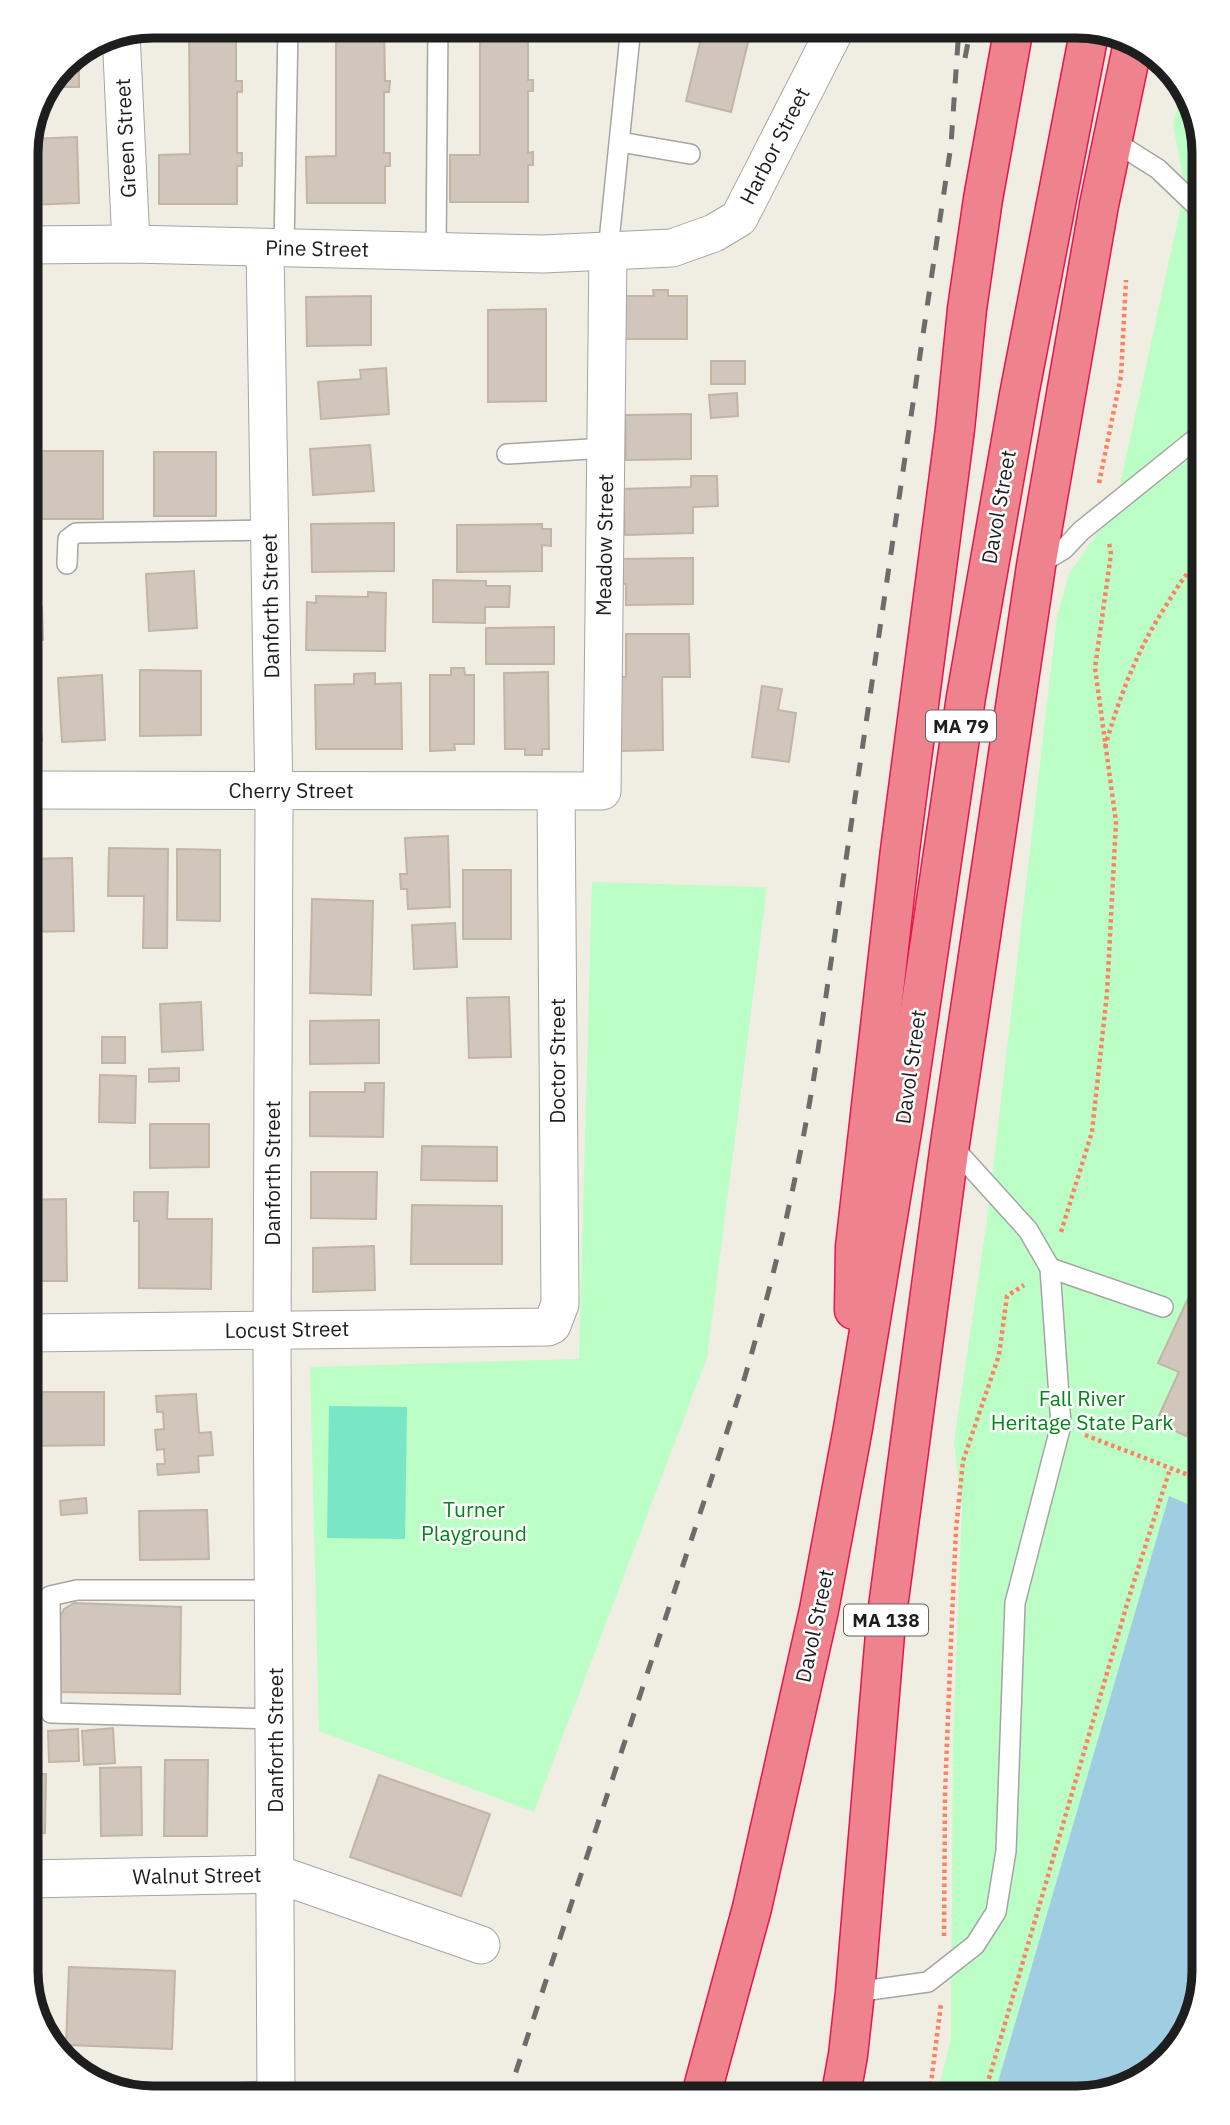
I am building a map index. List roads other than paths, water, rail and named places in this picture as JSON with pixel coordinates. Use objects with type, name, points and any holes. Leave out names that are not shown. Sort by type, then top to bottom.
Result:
[{"type":"highway","points":[[853,1428],[855,1247],[900,850],[955,429],[967,309],[983,199],[1012,39]]},
{"type":"highway","name":"Davol Street","points":[[704,2086],[752,1908],[819,1610],[853,1428],[903,1125],[966,697],[1023,370],[1088,39]]},
{"type":"highway","name":"MA 79","points":[[950,1144],[1036,566],[1112,139],[1131,52]]},
{"type":"highway","name":"MA 138","points":[[842,2086],[855,1992],[886,1622],[950,1144]]},
{"type":"street","name":"Harbor Street","points":[[608,251],[672,248],[714,233],[739,218],[831,39]]},
{"type":"street","name":"Green Street","points":[[122,44],[131,244]]},
{"type":"street","name":"Pine Street","points":[[39,245],[131,244],[543,254],[608,251]]},
{"type":"street","name":"Danforth Street","points":[[274,248],[269,530],[274,791],[272,1331],[276,2086]]},
{"type":"street","name":"Meadow Street","points":[[556,792],[602,791],[608,251]]},
{"type":"street","name":"Cherry Street","points":[[39,790],[556,792]]},
{"type":"street","name":"Doctor Street","points":[[548,1327],[552,1325],[560,1304],[556,792]]},
{"type":"street","name":"Locust Street","points":[[38,1333],[548,1327]]},
{"type":"street","name":"Walnut Street","points":[[38,1879],[277,1874],[481,1945]]},
{"type":"lane","points":[[274,248],[287,38]]},
{"type":"lane","points":[[436,251],[438,38]]},
{"type":"lane","points":[[608,251],[630,39]]},
{"type":"lane","points":[[1112,139],[1158,169],[1192,202]]},
{"type":"lane","points":[[620,142],[690,154]]},
{"type":"lane","points":[[1036,566],[1064,549],[1081,531],[1192,442]]},
{"type":"lane","points":[[507,454],[606,448]]},
{"type":"lane","points":[[67,564],[68,539],[76,533],[269,530]]},
{"type":"lane","points":[[855,1992],[928,1982],[975,1945],[996,1912],[1006,1851],[1015,1603],[1061,1425],[1050,1268],[1028,1230],[950,1144]]},
{"type":"lane","points":[[1050,1268],[1163,1307]]},
{"type":"lane","points":[[274,1590],[77,1590],[50,1596],[51,1713],[275,1719]]},
{"type":"water","points":[[1169,1496],[1192,1506],[1192,1971],[1188,2001],[1183,2015],[1163,2047],[1127,2075],[1099,2084],[1076,2086],[997,2086]]},
{"type":"railway","points":[[511,2086],[743,1383],[794,1185],[816,1064],[951,145],[958,39]]},
{"type":"railway","points":[[965,58],[969,39]]},
{"type":"park label","name":"Fall River Heritage State Park","points":[[1082,1411]]},
{"type":"park label","name":"Turner Playground","points":[[474,1522]]}]
